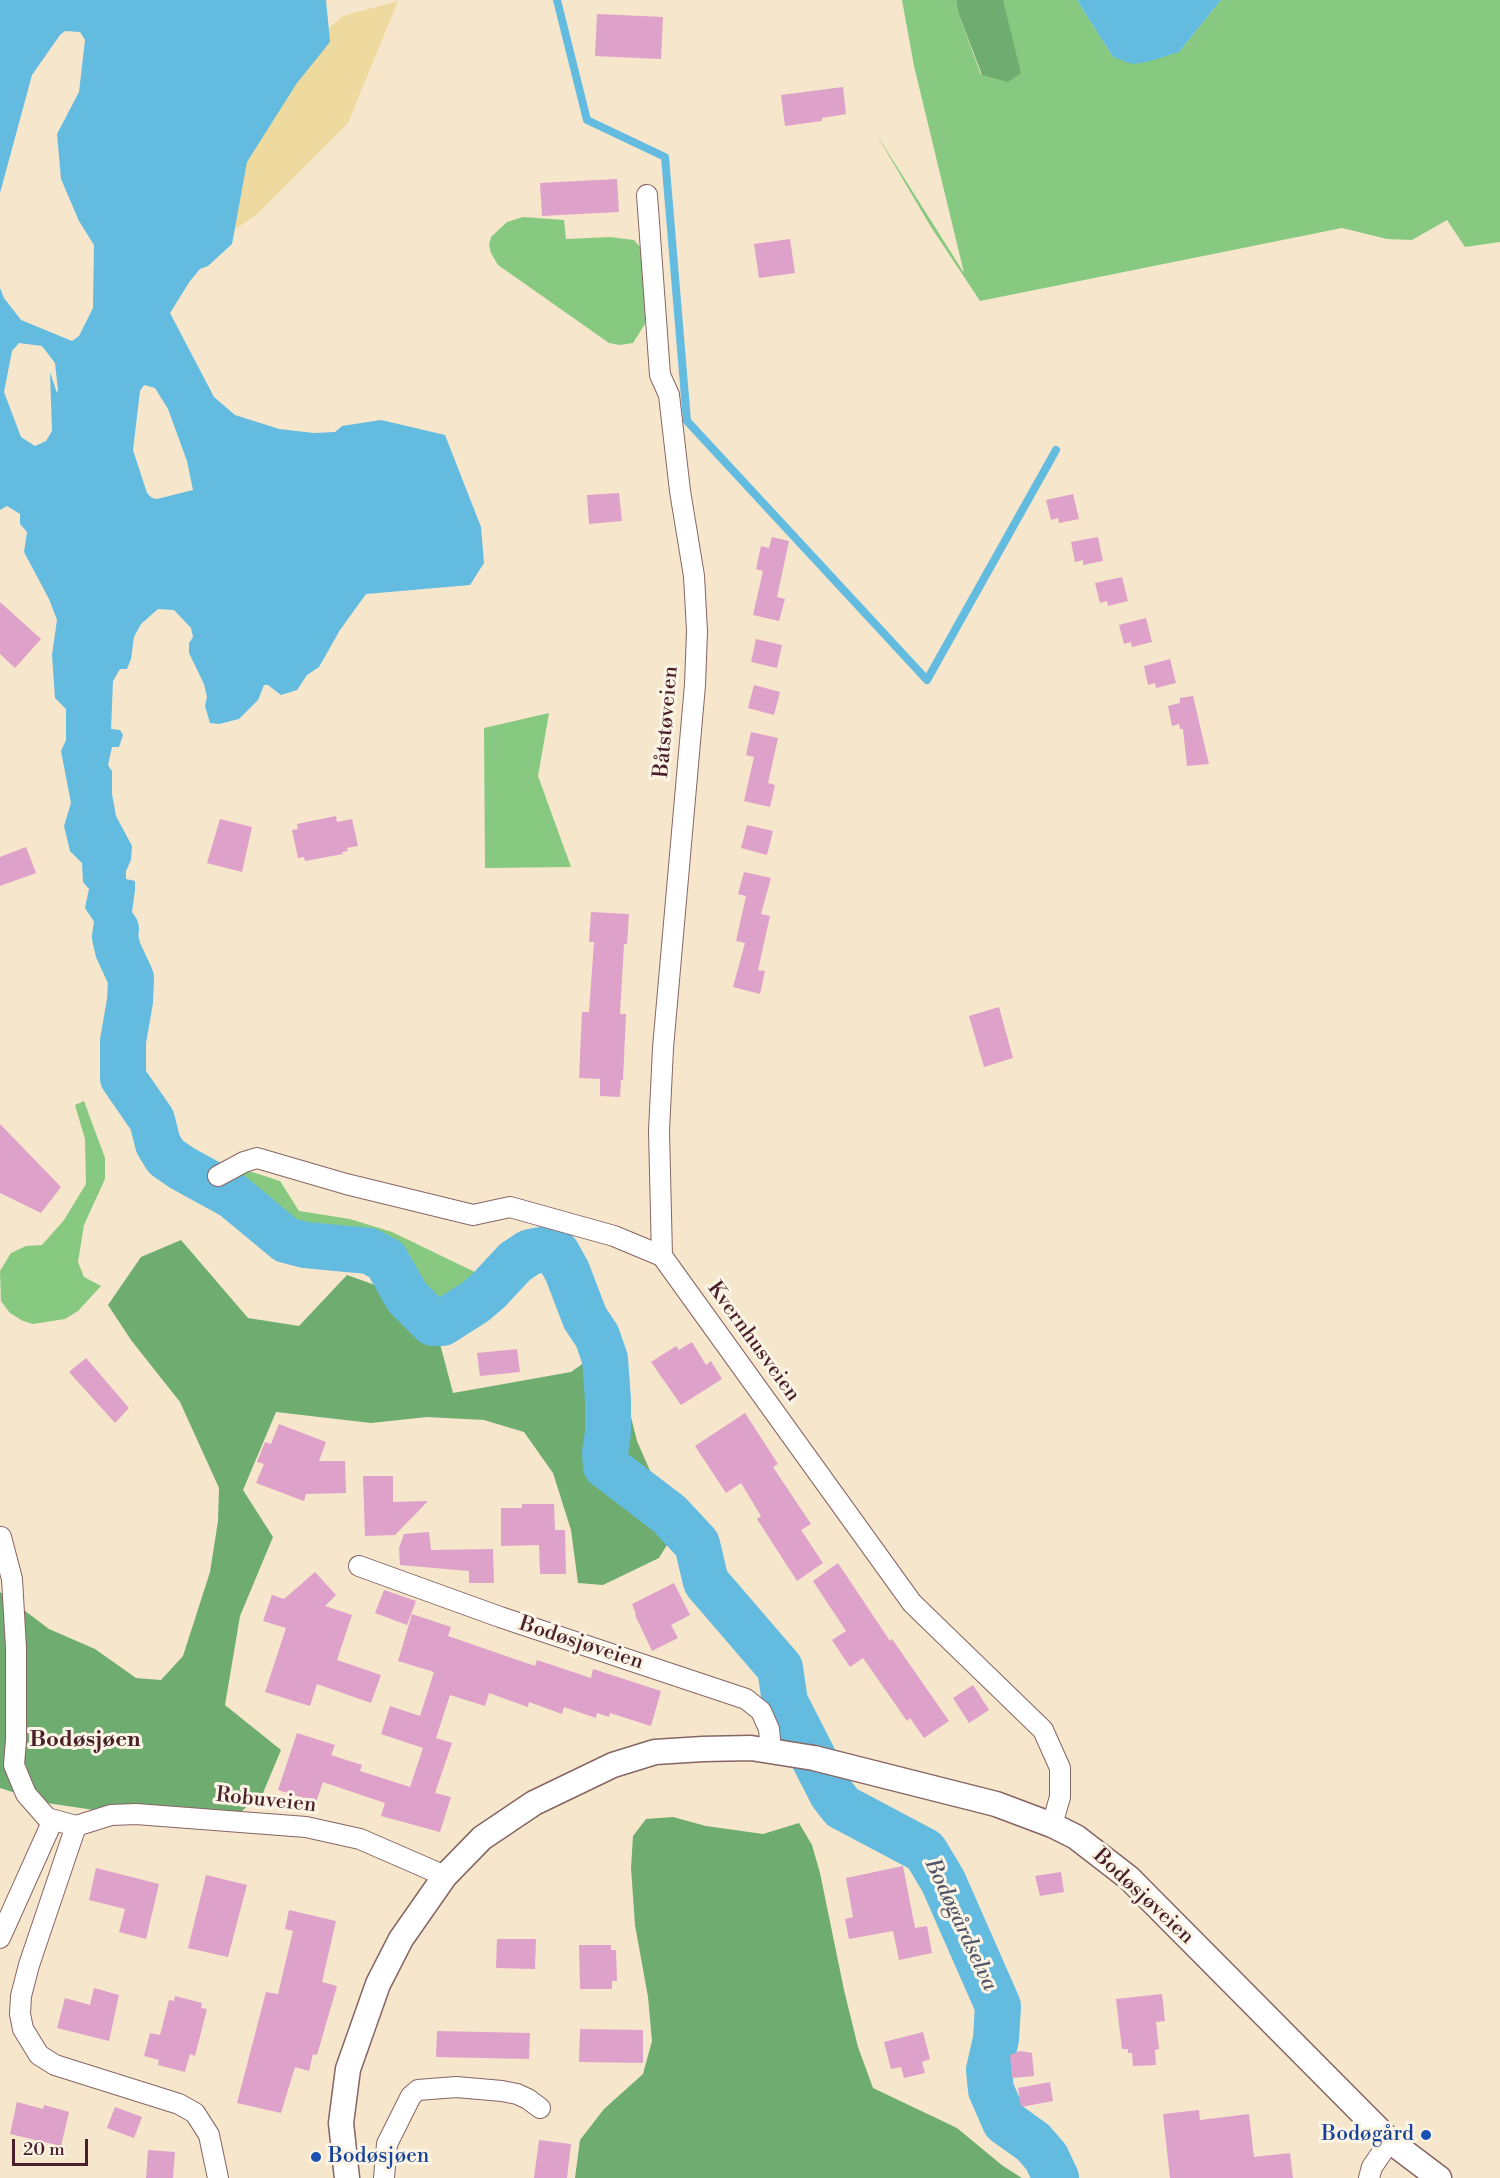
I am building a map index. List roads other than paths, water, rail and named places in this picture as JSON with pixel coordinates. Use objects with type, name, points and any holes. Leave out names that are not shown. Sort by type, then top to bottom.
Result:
[{"type":"street","name":"Båtstøveien","points":[[647,195],[660,375],[669,395],[680,491],[694,576],[697,631],[695,685],[663,1048],[659,1131],[662,1256]]},
{"type":"street","points":[[218,1176],[256,1158],[346,1184],[473,1215],[510,1207],[614,1236],[662,1256]]},
{"type":"street","name":"Kvernhusveien","points":[[662,1256],[912,1603],[1043,1730],[1060,1768],[1060,1797],[1052,1825]]},
{"type":"street","points":[[1,1537],[12,1580],[16,1648],[14,1764]]},
{"type":"street","name":"Bodøsjøveien","points":[[359,1566],[500,1617],[746,1699],[761,1711],[769,1729],[771,1751]]},
{"type":"street","points":[[0,1742],[14,1764],[26,1794],[47,1818],[76,1826],[28,1965],[21,1996],[20,2014],[23,2029],[39,2055],[55,2065],[179,2104],[195,2114],[209,2135],[218,2178]]},
{"type":"street","name":"Bodøsjøveien","points":[[347,2178],[341,2123],[348,2069],[378,1984],[401,1939],[445,1876],[482,1838],[534,1803],[613,1765],[655,1752],[751,1748],[846,1766],[996,1804],[1052,1825],[1090,1848],[1129,1878],[1390,2141],[1439,2178]]},
{"type":"street","name":"Robuveien","points":[[76,1826],[111,1815],[136,1814],[306,1827],[360,1839],[445,1876]]},
{"type":"street","points":[[0,1938],[53,1820]]},
{"type":"street","points":[[384,2178],[387,2144],[411,2096],[418,2090],[456,2087],[502,2091],[517,2094],[540,2108]]},
{"type":"street","points":[[1369,2178],[1372,2167],[1390,2141]]},
{"type":"water","points":[[0,0],[326,0],[330,42],[297,83],[247,162],[232,244],[208,266],[200,269],[170,313],[214,397],[235,415],[279,429],[314,433],[335,432],[342,426],[381,420],[445,435],[481,527],[484,563],[470,585],[366,594],[340,630],[319,667],[307,675],[297,690],[281,695],[268,685],[264,685],[258,700],[239,719],[219,724],[210,723],[205,706],[207,697],[204,684],[189,653],[189,643],[193,637],[191,628],[174,610],[158,609],[141,624],[134,637],[127,669],[120,669],[113,681],[111,729],[120,730],[123,735],[119,747],[112,747],[108,765],[112,771],[112,794],[116,816],[132,846],[126,879],[135,881],[135,890],[131,919],[122,928],[108,931],[99,929],[85,908],[89,889],[83,882],[82,863],[70,851],[64,826],[71,803],[61,751],[66,740],[66,709],[55,698],[52,655],[57,620],[49,599],[24,552],[27,532],[20,524],[20,514],[7,506],[0,510],[0,288],[4,298],[21,320],[72,341],[79,336],[93,308],[94,245],[79,221],[61,179],[57,134],[79,92],[85,40],[80,32],[65,31],[60,35],[32,75],[0,193]],"holes":[[[19,343],[42,346],[55,363],[57,393],[50,372],[52,431],[46,441],[35,446],[21,437],[4,392],[12,351]],[[144,385],[155,388],[168,409],[187,461],[193,490],[157,499],[147,493],[133,450],[140,391]]]},
{"type":"water","points":[[1077,0],[1221,0],[1179,52],[1132,64],[1113,57]]},
{"type":"waterway","points":[[557,0],[587,120],[665,157],[687,421],[927,680],[1056,450]]},
{"type":"waterway","name":"Bodøgårdselva","points":[[116,929],[118,950],[131,978],[130,1001],[123,1041],[123,1078],[152,1120],[158,1144],[166,1157],[233,1196],[286,1240],[305,1245],[369,1251],[386,1260],[407,1297],[433,1323],[442,1323],[475,1302],[515,1262],[530,1252],[546,1249],[557,1253],[567,1271],[585,1318],[597,1336],[605,1359],[608,1400],[606,1466],[669,1514],[697,1544],[706,1582],[780,1668],[785,1702],[832,1794],[842,1807],[925,1851],[943,1881],[998,2006],[996,2039],[989,2070],[991,2090],[1005,2122],[1033,2142],[1046,2157],[1056,2178]]},
{"type":"place","name":"Bodøgård","points":[[1426,2135]]},
{"type":"place","name":"Bodøsjøen","points":[[316,2157]]},
{"type":"district","name":"Bodøsjøen","points":[[85,1741]]}]
